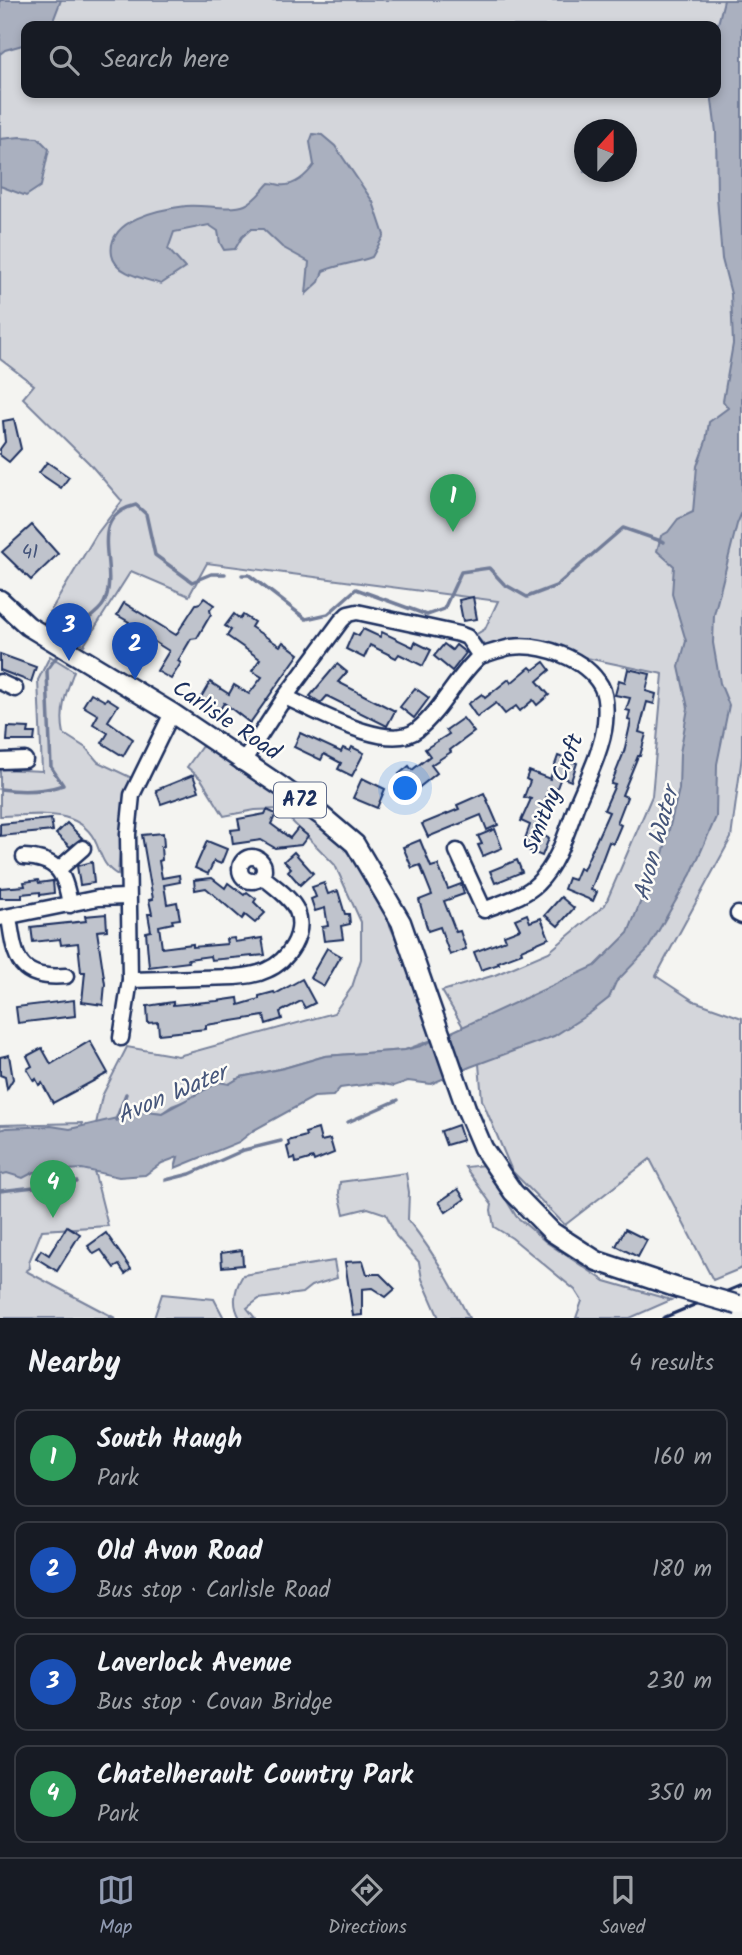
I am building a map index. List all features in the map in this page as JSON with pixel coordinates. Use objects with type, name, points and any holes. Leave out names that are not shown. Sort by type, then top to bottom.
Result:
[{"type":"main road","name":"Carlisle Road","points":[[0,600],[28,626],[172,713],[322,816],[355,844],[401,922],[466,1108],[483,1148],[513,1192],[552,1232],[608,1266],[740,1306]]},
{"type":"street","points":[[242,762],[285,697],[348,614],[357,612],[459,634],[475,645],[480,656],[415,732],[395,738],[367,732],[285,697]]},
{"type":"street","name":"Smithy Croft","points":[[457,851],[484,910],[534,887],[547,874],[555,859],[605,725],[601,687],[584,667],[563,655],[538,648],[512,647],[480,656]]},
{"type":"street","points":[[0,682],[15,689]]},
{"type":"street","points":[[121,1038],[130,980],[127,897],[132,795],[172,713]]},
{"type":"street","points":[[0,761],[25,760]]},
{"type":"street","points":[[60,869],[83,848]]},
{"type":"street","points":[[24,857],[39,858],[60,869],[68,889],[70,905]]},
{"type":"street","points":[[130,980],[243,976],[274,967],[293,948],[298,937],[299,923],[297,910],[262,876]]},
{"type":"street","points":[[66,976],[46,977],[29,971],[20,963],[4,917],[98,898],[127,897]]},
{"type":"shaded area","points":[[0,0],[742,0],[742,756],[731,838],[656,976],[694,1001],[742,1018],[742,1268],[713,1280],[650,1159],[565,1225],[512,1171],[482,1100],[478,1052],[442,991],[495,975],[549,952],[605,905],[652,796],[663,674],[587,658],[551,644],[486,647],[475,635],[485,629],[498,601],[207,563],[189,596],[131,571],[84,645],[44,622],[96,535],[122,501],[89,463],[23,398],[34,385],[0,359]]},
{"type":"shaded area","points":[[50,656],[74,671],[63,709],[64,734],[86,748],[98,762],[132,778],[122,821],[118,875],[107,866],[90,832],[69,818],[42,815],[0,816],[0,769],[42,771],[38,680]]},
{"type":"shaded area","points":[[202,746],[293,800],[342,845],[360,869],[389,924],[432,1040],[405,1050],[325,1056],[241,1077],[172,1106],[162,1113],[146,1111],[96,1124],[102,1096],[127,1047],[178,1056],[334,1013],[352,987],[361,959],[361,922],[335,865],[280,809],[255,810],[224,816],[201,779],[187,767]]},
{"type":"shaded area","points":[[82,1123],[108,1226],[42,1230],[29,1262],[30,1268],[26,1271],[115,1318],[0,1318],[0,1125]]},
{"type":"shaded area","points":[[485,1165],[516,1216],[546,1242],[605,1281],[671,1300],[630,1318],[576,1318],[582,1301],[575,1290],[512,1238],[494,1227],[492,1205],[465,1167]]},
{"type":"shaded area","points":[[406,1173],[409,1192],[408,1220],[426,1243],[469,1318],[439,1318],[422,1279],[419,1262],[396,1236],[386,1214],[368,1208],[344,1214],[339,1193],[340,1182]]},
{"type":"shaded area","points":[[334,1261],[337,1278],[311,1286],[302,1293],[259,1299],[247,1308],[255,1318],[240,1318],[235,1296],[243,1275]]},
{"type":"shaded area","points":[[162,1294],[214,1299],[224,1318],[154,1318]]},
{"type":"water","points":[[0,0],[61,0],[53,21],[21,21],[21,45],[0,54]]},
{"type":"water","name":"Avon Water","points":[[724,0],[742,0],[742,512],[714,615],[713,643],[720,683],[729,705],[717,764],[716,817],[691,874],[648,949],[616,982],[609,998],[554,1036],[431,1084],[408,1081],[394,1086],[377,1083],[340,1088],[333,1096],[314,1097],[254,1130],[239,1142],[175,1168],[178,1157],[162,1163],[145,1175],[119,1177],[82,1169],[34,1172],[23,1178],[7,1173],[0,1175],[0,1130],[51,1126],[70,1129],[147,1111],[162,1113],[219,1082],[229,1084],[241,1077],[325,1056],[405,1050],[421,1046],[595,966],[628,933],[663,854],[679,789],[680,753],[688,708],[679,667],[686,641],[672,594],[674,566],[657,551],[661,536],[668,532],[678,519],[693,512],[697,466],[706,441],[709,422],[728,408],[723,401],[733,344],[731,294],[722,259],[716,132],[712,98],[721,98],[721,21],[719,21]]},
{"type":"water","points":[[313,134],[322,135],[335,146],[373,202],[384,235],[372,257],[323,271],[319,282],[306,294],[309,262],[282,247],[263,229],[251,229],[235,249],[224,250],[218,231],[209,225],[174,232],[168,249],[185,268],[161,284],[132,275],[114,261],[112,243],[126,224],[137,218],[186,206],[239,207],[252,201],[269,183],[285,185],[300,180],[314,165],[310,142]]},
{"type":"water","points":[[38,138],[49,149],[41,186],[26,196],[0,186],[0,139]]},
{"type":"building","points":[[14,419],[21,449],[9,462],[0,455],[0,449],[5,442],[3,421]]},
{"type":"building","points":[[47,462],[69,477],[61,488],[39,473]]},
{"type":"building","points":[[32,525],[58,554],[31,580],[2,552]]},
{"type":"building","points":[[473,597],[477,619],[463,621],[459,600]]},
{"type":"building","points":[[204,598],[214,605],[210,610],[211,614],[197,638],[191,639],[171,679],[157,671],[169,651],[153,641],[150,645],[141,640],[143,635],[127,626],[129,622],[117,615],[124,603],[176,635],[196,604]]},
{"type":"building","points":[[234,614],[240,619],[243,615],[254,622],[251,627],[280,646],[283,642],[299,654],[250,723],[224,703],[219,711],[200,699],[210,682],[229,694],[234,685],[249,694],[262,677],[252,671],[260,659],[227,636],[231,630],[225,626]]},
{"type":"building","points":[[363,629],[380,637],[382,632],[413,647],[415,642],[431,650],[423,666],[399,654],[396,658],[370,645],[364,658],[346,649],[353,633],[359,636]]},
{"type":"building","points":[[444,644],[452,650],[456,645],[466,653],[452,671],[434,656]]},
{"type":"building","points":[[0,654],[36,667],[31,682],[0,670]]},
{"type":"building","points":[[544,662],[550,670],[537,681],[549,695],[537,705],[533,700],[520,711],[516,706],[505,714],[496,703],[477,717],[468,704],[482,694],[485,698],[509,679],[511,683],[530,667],[533,670]]},
{"type":"building","points":[[337,664],[347,672],[338,682],[395,711],[387,726],[327,696],[321,703],[310,696]]},
{"type":"building","points":[[628,669],[650,674],[646,691],[656,694],[654,704],[647,702],[639,732],[646,734],[640,756],[622,795],[627,797],[617,823],[621,825],[613,844],[609,842],[591,890],[597,892],[593,901],[564,889],[568,878],[574,880],[579,868],[583,870],[609,812],[604,810],[615,785],[611,784],[624,752],[631,721],[628,720],[630,711],[626,710],[630,698],[615,695],[619,680],[625,682]]},
{"type":"building","points":[[415,688],[429,698],[414,718],[400,707]]},
{"type":"building","points":[[91,693],[118,705],[108,721],[133,739],[123,756],[102,743],[108,733],[93,724],[98,715],[83,706]]},
{"type":"building","points":[[463,718],[474,732],[431,765],[437,773],[407,797],[398,785],[404,780],[399,774],[409,766],[412,770],[430,756],[425,749],[449,734],[446,730]]},
{"type":"building","points":[[8,727],[29,728],[28,733],[35,733],[34,741],[7,741]]},
{"type":"building","points":[[300,733],[341,752],[343,748],[350,751],[352,747],[364,753],[352,776],[338,769],[341,763],[324,754],[321,760],[294,747]]},
{"type":"building","points":[[558,756],[577,763],[571,781],[561,777],[555,793],[549,790],[539,817],[543,819],[537,834],[549,838],[542,856],[525,849],[530,825],[521,821],[531,799],[524,797],[530,781],[526,779],[529,771],[550,779]]},
{"type":"building","points":[[193,775],[199,791],[161,804],[156,790]]},
{"type":"building","points":[[362,778],[385,789],[377,808],[353,798]]},
{"type":"building","points":[[484,793],[498,825],[487,830],[481,815],[428,837],[422,824],[459,809],[457,805]]},
{"type":"building","points":[[267,810],[276,814],[271,824],[290,838],[298,828],[308,836],[301,845],[275,848],[261,840],[233,844],[231,830],[240,829],[238,819],[265,814]]},
{"type":"building","points":[[51,819],[53,831],[0,836],[0,824]]},
{"type":"building","points":[[67,823],[82,838],[70,847],[56,834]]},
{"type":"building","points":[[495,829],[502,848],[483,856],[478,845],[482,844],[478,836]]},
{"type":"building","points":[[163,833],[162,860],[159,861],[162,878],[179,875],[180,882],[164,885],[167,904],[177,902],[180,919],[159,926],[162,948],[227,944],[226,939],[234,938],[235,942],[262,938],[265,955],[211,960],[210,956],[188,959],[189,962],[149,967],[146,932],[151,931],[148,914],[152,914],[149,900],[153,899],[142,835]]},
{"type":"building","points":[[420,840],[431,867],[438,865],[448,889],[461,884],[464,894],[444,901],[466,949],[450,955],[440,927],[428,931],[419,900],[432,895],[420,865],[412,868],[403,847]]},
{"type":"building","points":[[207,841],[227,849],[221,864],[214,861],[208,874],[195,868]]},
{"type":"building","points":[[294,852],[313,873],[300,885],[288,871],[291,868],[284,861]]},
{"type":"building","points":[[517,860],[522,872],[495,883],[490,871]]},
{"type":"building","points":[[92,862],[94,883],[80,885],[77,866]]},
{"type":"building","points":[[212,878],[225,888],[228,883],[244,895],[247,892],[256,899],[254,902],[265,913],[255,923],[245,915],[242,919],[206,888],[195,890],[194,880]]},
{"type":"building","points":[[38,880],[39,883],[53,881],[54,893],[40,895],[40,892],[22,894],[22,898],[0,898],[0,888],[25,886],[24,882]]},
{"type":"building","points":[[324,883],[328,894],[338,891],[345,914],[349,914],[350,924],[341,926],[343,939],[324,941],[322,927],[328,926],[325,908],[315,911],[311,899],[316,897],[312,887]]},
{"type":"building","points":[[561,897],[574,908],[558,926],[545,915]]},
{"type":"building","points":[[106,914],[107,930],[97,931],[105,984],[103,1005],[82,1002],[85,972],[81,972],[78,943],[61,945],[60,939],[33,942],[31,927],[86,921],[85,916]]},
{"type":"building","points":[[527,914],[530,922],[541,918],[549,938],[521,950],[522,953],[498,962],[499,964],[481,970],[474,952],[506,940],[504,935],[520,929],[515,919]]},
{"type":"building","points":[[327,948],[341,956],[324,986],[310,978]]},
{"type":"building","points":[[302,979],[315,1003],[305,1008],[301,1001],[280,1012],[282,1019],[266,1024],[264,1016],[206,1025],[206,1029],[159,1034],[158,1022],[148,1023],[147,1006],[238,998],[239,1005],[259,999],[259,996],[274,992],[275,994]]},
{"type":"building","points":[[74,1000],[75,1016],[18,1023],[16,1007]]},
{"type":"building","points":[[90,1041],[108,1073],[53,1103],[42,1083],[39,1085],[36,1079],[34,1081],[27,1069],[32,1066],[27,1056],[42,1048],[51,1064]]},
{"type":"building","points":[[9,1055],[13,1079],[7,1089],[5,1077],[0,1075],[0,1057]]},
{"type":"building","points":[[458,1125],[463,1140],[446,1145],[441,1131]]},
{"type":"building","points":[[318,1129],[321,1141],[330,1139],[334,1153],[314,1161],[313,1158],[296,1163],[295,1158],[290,1159],[288,1141]]},
{"type":"building","points":[[458,1189],[465,1199],[446,1212],[439,1202]]},
{"type":"building","points":[[67,1226],[80,1234],[57,1271],[36,1258],[41,1250],[49,1255]]},
{"type":"building","points":[[625,1229],[647,1240],[638,1257],[616,1246]]},
{"type":"building","points":[[106,1233],[131,1269],[125,1274],[119,1265],[114,1268],[101,1250],[94,1254],[88,1246]]},
{"type":"building","points":[[242,1250],[243,1265],[222,1267],[221,1253]]},
{"type":"building","points":[[363,1261],[367,1274],[380,1274],[395,1289],[386,1297],[372,1288],[362,1289],[362,1315],[353,1316],[345,1262]]},
{"type":"waterway","points":[[66,643],[76,629],[102,607],[109,575],[107,532],[111,521],[120,512],[136,505],[146,514],[155,555],[192,582],[211,574],[225,574]]},
{"type":"waterway","points":[[242,575],[249,575],[306,619],[328,614],[356,589],[427,615],[444,609],[461,572],[489,568],[504,584],[527,597],[556,586],[623,528],[664,542]]},
{"type":"waterway","points":[[0,789],[32,791],[63,785],[51,767],[47,670],[60,652]]},
{"type":"waterway","points":[[116,1120],[126,1094]]},
{"type":"waterway","points":[[348,1122],[398,1100]]},
{"type":"waterway","points":[[166,1180],[190,1174],[244,1150],[281,1141]]},
{"type":"waterway","points":[[0,1191],[77,1182]]},
{"type":"railway","points":[[663,1318],[742,1285]]},
{"type":"place","name":"South Haugh","points":[[453,532]]},
{"type":"place","name":"Laverlock Avenue","points":[[69,661]]},
{"type":"place","name":"Old Avon Road","points":[[135,680]]},
{"type":"place","name":"Chatelherault Country Park","points":[[53,1218]]}]
